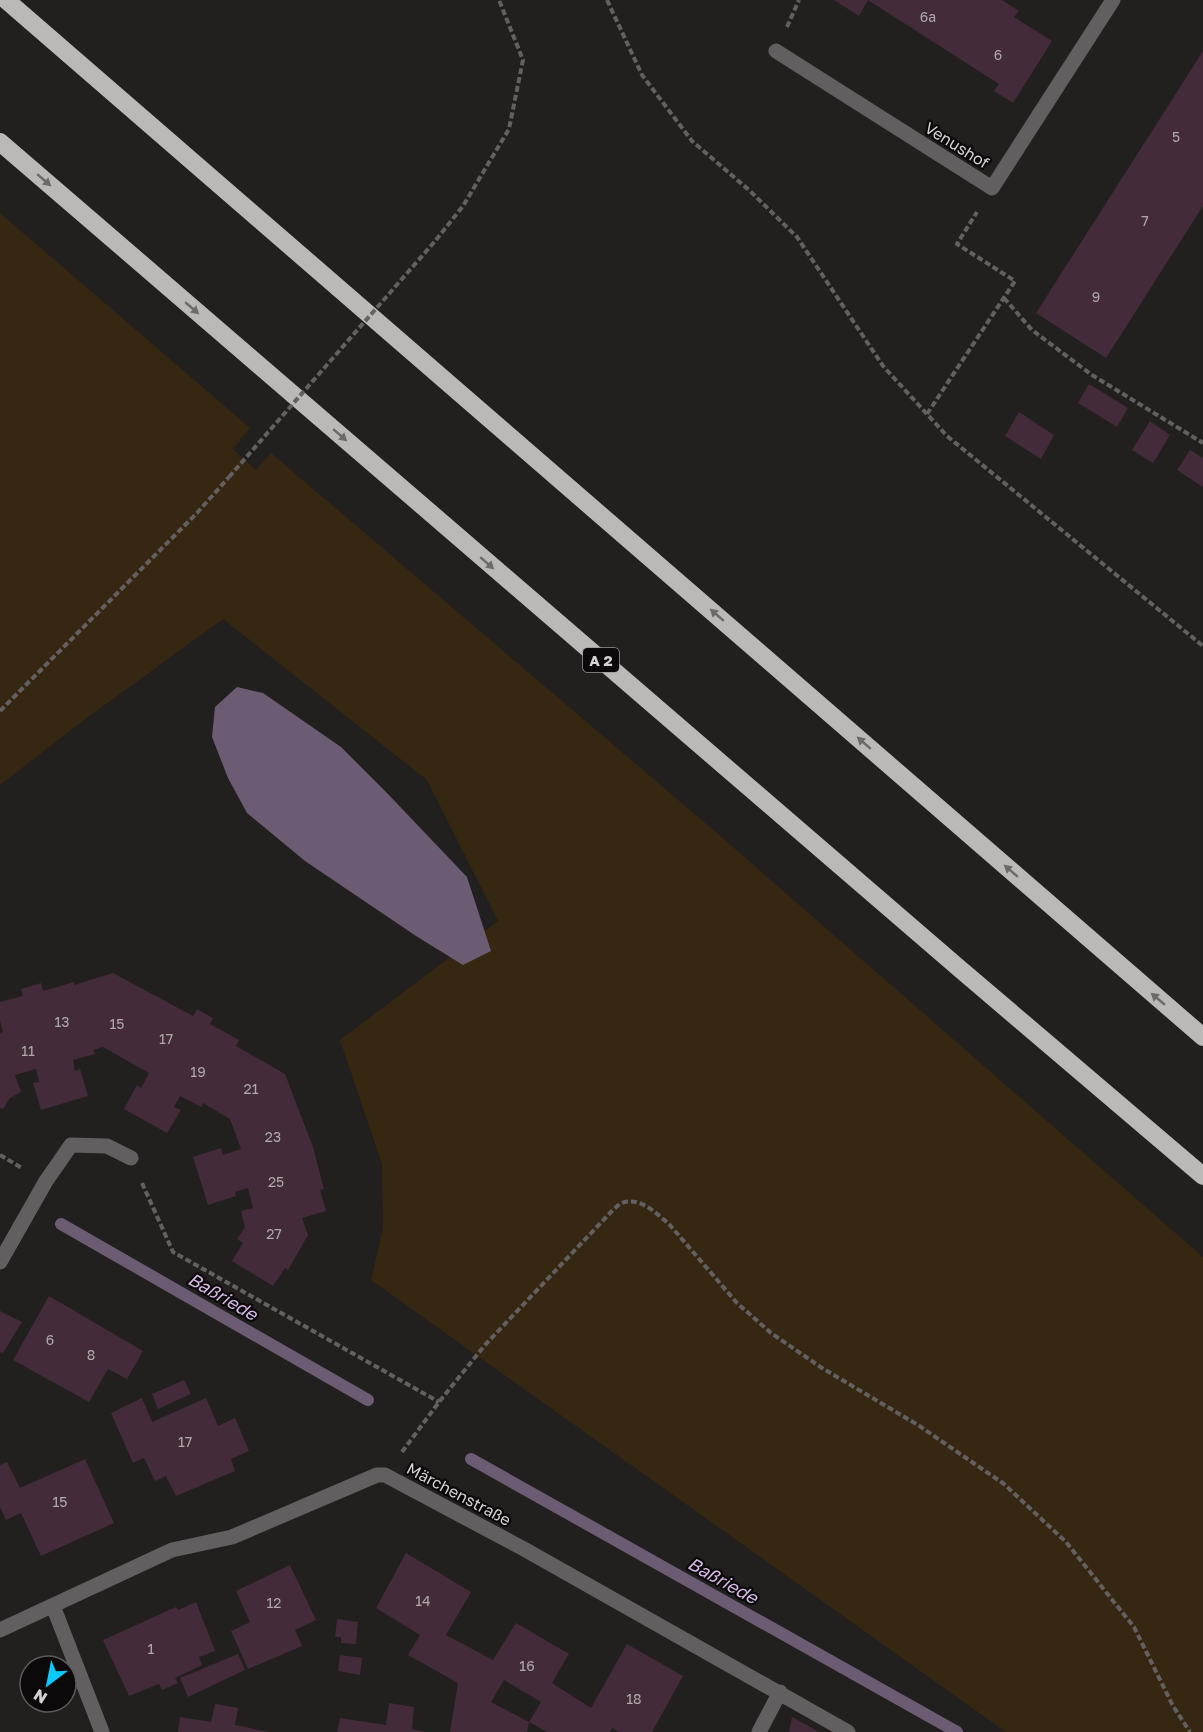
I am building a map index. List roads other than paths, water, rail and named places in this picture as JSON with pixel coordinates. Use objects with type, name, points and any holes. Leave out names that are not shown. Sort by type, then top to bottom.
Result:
[{"type":"highway","points":[[6,0],[1203,1037]]},
{"type":"highway","name":"A 2","points":[[0,142],[1203,1176]]},
{"type":"street","name":"Venushof","points":[[776,51],[992,188],[1113,0]]},
{"type":"street","points":[[0,1262],[46,1181],[71,1146],[107,1146],[131,1158]]},
{"type":"street","name":"Märchenstraße","points":[[0,1630],[172,1550],[232,1537],[377,1475],[386,1475],[524,1549],[848,1732]]},
{"type":"street","points":[[53,1606],[102,1732]]},
{"type":"street","points":[[759,1732],[780,1692]]},
{"type":"waterway","name":"Baßriede","points":[[61,1224],[368,1400]]},
{"type":"waterway","name":"Baßriede","points":[[471,1459],[957,1732]]}]
